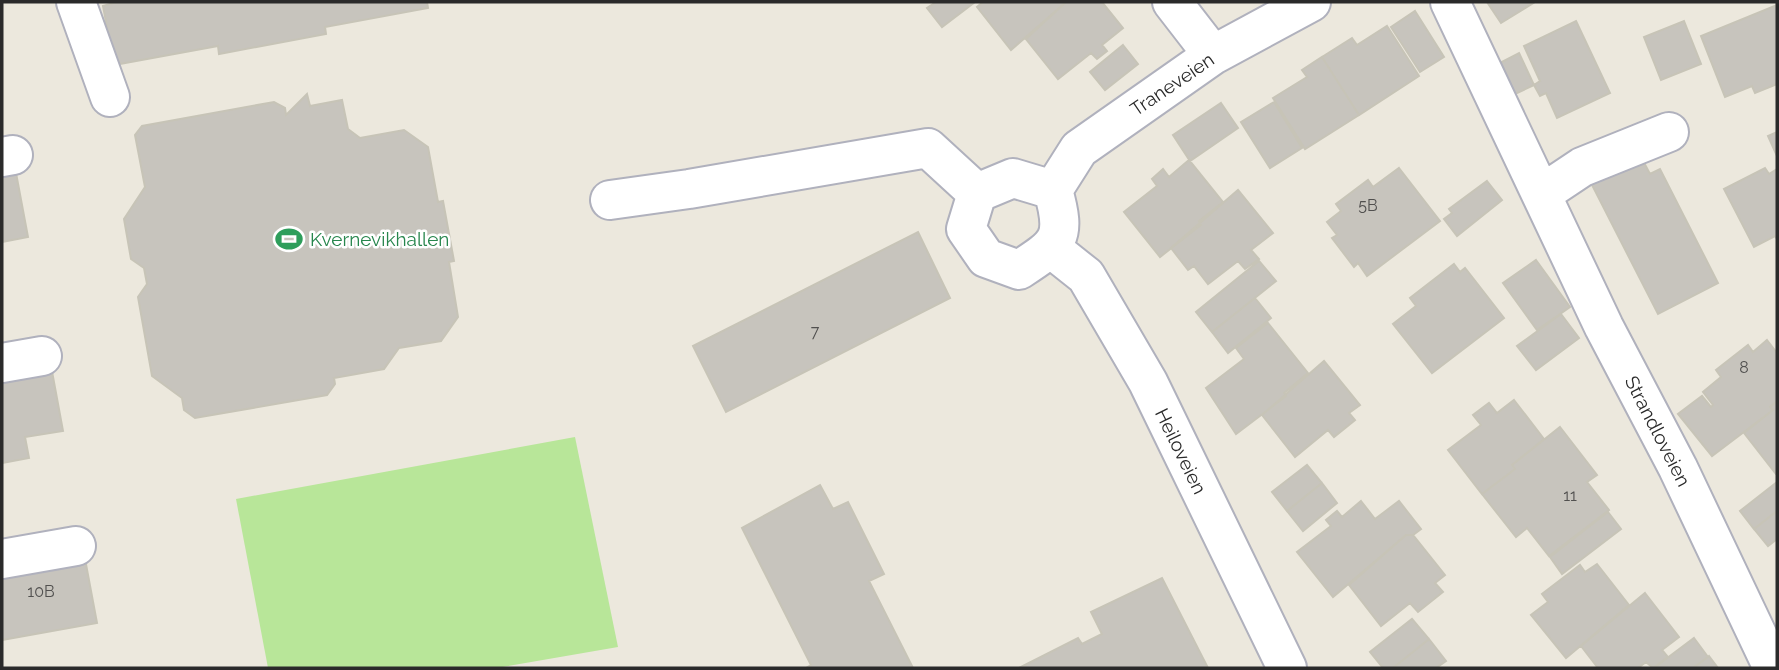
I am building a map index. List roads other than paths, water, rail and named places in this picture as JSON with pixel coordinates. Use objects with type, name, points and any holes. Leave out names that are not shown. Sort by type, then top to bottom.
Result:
[{"type":"street","points":[[76,2],[110,97]]},
{"type":"street","points":[[1172,2],[1213,55]]},
{"type":"street","name":"Traneveien","points":[[1054,190],[1079,149],[1213,55],[1311,2]]},
{"type":"street","name":"Strandloveien","points":[[1450,2],[1543,193],[1604,327],[1678,468],[1773,668]]},
{"type":"street","points":[[1543,193],[1582,167],[1669,132]]},
{"type":"street","points":[[610,200],[928,148],[977,193]]},
{"type":"street","points":[[1013,177],[1054,190],[1062,221],[1052,249],[1019,270],[986,258],[966,229],[977,193],[1013,177]]},
{"type":"street","name":"Heiloveien","points":[[1052,249],[1086,276],[1148,383],[1287,668]]},
{"type":"street","points":[[2,363],[42,356]]},
{"type":"street","points":[[2,559],[76,546]]},
{"type":"place","name":"Kvernevikhallen","points":[[289,239]]}]
